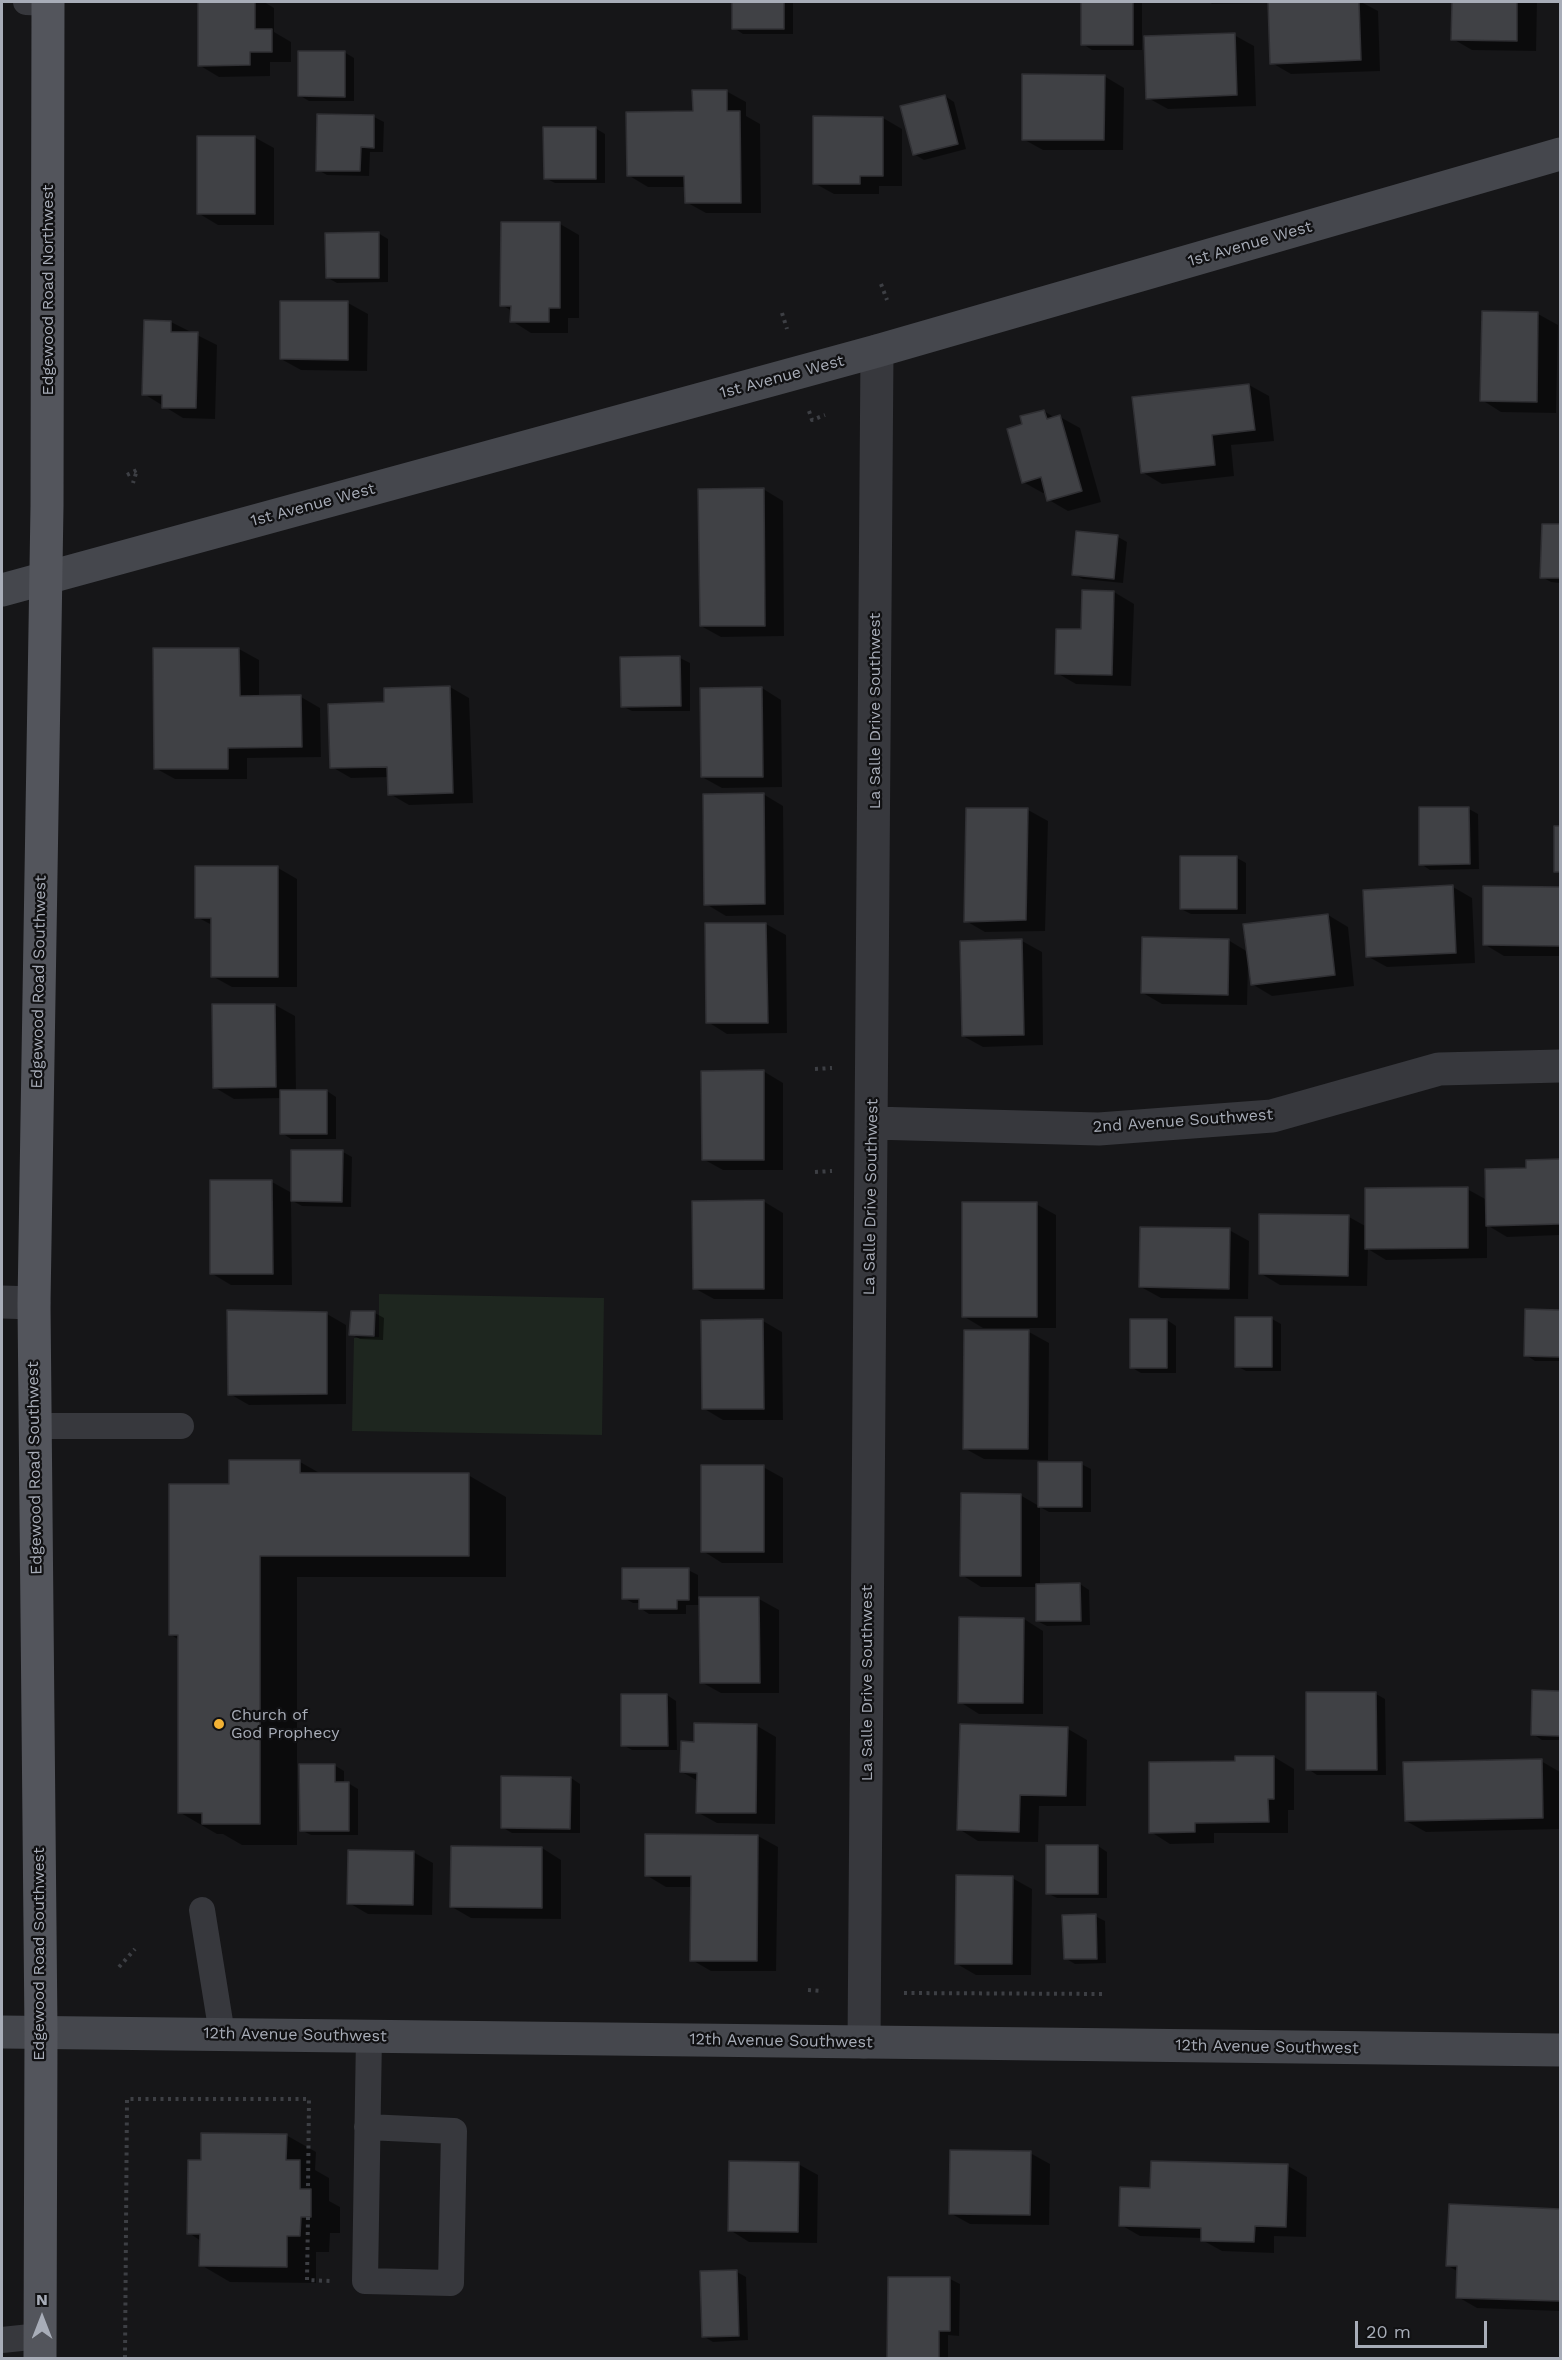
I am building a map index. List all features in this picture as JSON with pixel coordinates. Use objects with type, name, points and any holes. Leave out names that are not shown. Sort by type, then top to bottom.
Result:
[{"type":"main road","name":"Edgewood Road Northwest","points":[[40,2],[46,578]]},
{"type":"main road","name":"Edgewood Road Southwest","points":[[40,2347],[41,2032],[34,1303],[46,578]]},
{"type":"street","name":"1st Avenue West","points":[[2,590],[877,351],[1560,154]]},
{"type":"street","name":"La Salle Drive Southwest","points":[[864,2042],[877,351]]},
{"type":"street","name":"2nd Avenue Southwest","points":[[872,1122],[1099,1129],[1272,1116],[1439,1069],[1560,1066]]},
{"type":"street","points":[[2,1302],[34,1303]]},
{"type":"street","name":"12th Avenue Southwest","points":[[2,2031],[1560,2050]]},
{"type":"lane","points":[[35,1426],[181,1426]]},
{"type":"lane","points":[[202,1910],[222,2034]]},
{"type":"lane","points":[[367,2127],[454,2131],[451,2283],[365,2281],[367,2127],[369,2036]]},
{"type":"lane","points":[[2,2340],[40,2347]]},
{"type":"path","points":[[881,284],[887,300]]},
{"type":"path","points":[[782,313],[787,329]]},
{"type":"path","points":[[808,408],[812,420],[825,415]]},
{"type":"path","points":[[127,476],[136,470],[133,483]]},
{"type":"path","points":[[815,1069],[832,1068]]},
{"type":"path","points":[[815,1172],[833,1171]]},
{"type":"path","points":[[119,1966],[135,1949]]},
{"type":"path","points":[[808,1990],[823,1991]]},
{"type":"path","points":[[896,1993],[1106,1994]]},
{"type":"path","points":[[125,2358],[127,2099],[309,2099],[308,2189]]},
{"type":"path","points":[[308,2217],[307,2280],[365,2281]]},
{"type":"shaded area","points":[[379,1294],[604,1298],[602,1435],[352,1431],[354,1338],[379,1337]]},
{"type":"building","points":[[198,2],[255,2],[255,29],[272,29],[272,52],[250,52],[250,65],[198,66]]},
{"type":"building","points":[[732,2],[784,2],[784,29],[732,29]]},
{"type":"building","points":[[1081,2],[1133,2],[1133,45],[1081,45]]},
{"type":"building","points":[[1268,2],[1359,2],[1361,60],[1270,64]]},
{"type":"building","points":[[1452,2],[1517,2],[1517,41],[1451,40]]},
{"type":"building","points":[[1235,33],[1237,95],[1146,99],[1144,36]]},
{"type":"building","points":[[298,51],[345,51],[345,97],[298,96]]},
{"type":"building","points":[[1022,74],[1105,75],[1104,140],[1022,140]]},
{"type":"building","points":[[692,90],[727,90],[727,111],[740,111],[741,203],[685,203],[684,176],[627,176],[626,112],[693,111]]},
{"type":"building","points":[[945,95],[958,144],[913,155],[900,106]]},
{"type":"building","points":[[317,114],[374,115],[374,148],[361,147],[360,171],[316,171]]},
{"type":"building","points":[[813,116],[883,117],[883,176],[860,176],[860,184],[813,184]]},
{"type":"building","points":[[543,127],[596,127],[596,179],[544,179]]},
{"type":"building","points":[[197,136],[255,136],[255,214],[197,214]]},
{"type":"building","points":[[501,222],[560,222],[560,308],[549,308],[549,322],[510,322],[511,306],[500,306]]},
{"type":"building","points":[[379,232],[379,278],[326,278],[325,233]]},
{"type":"building","points":[[280,301],[348,301],[348,360],[280,359]]},
{"type":"building","points":[[1482,311],[1538,312],[1537,402],[1480,401]]},
{"type":"building","points":[[144,320],[171,321],[171,332],[198,332],[196,408],[162,408],[162,395],[142,395]]},
{"type":"building","points":[[1249,384],[1255,430],[1212,435],[1215,465],[1141,473],[1132,397]]},
{"type":"building","points":[[1044,410],[1047,419],[1060,415],[1082,491],[1047,501],[1041,477],[1022,483],[1007,429],[1022,424],[1020,416]]},
{"type":"building","points":[[764,488],[765,626],[700,626],[698,489]]},
{"type":"building","points":[[1542,524],[1560,524],[1560,578],[1540,578]]},
{"type":"building","points":[[1076,531],[1118,535],[1114,579],[1072,575]]},
{"type":"building","points":[[1082,590],[1114,591],[1112,675],[1055,674],[1056,629],[1081,629]]},
{"type":"building","points":[[153,648],[239,648],[240,696],[301,695],[302,747],[228,748],[228,769],[154,769]]},
{"type":"building","points":[[680,656],[681,706],[621,707],[620,657]]},
{"type":"building","points":[[450,686],[453,793],[388,795],[387,767],[330,768],[328,704],[384,702],[384,688]]},
{"type":"building","points":[[762,687],[763,777],[701,777],[700,688]]},
{"type":"building","points":[[764,793],[765,904],[704,905],[703,794]]},
{"type":"building","points":[[1419,807],[1469,807],[1470,864],[1419,865]]},
{"type":"building","points":[[966,808],[1028,808],[1026,920],[964,922]]},
{"type":"building","points":[[1554,826],[1560,826],[1560,872],[1554,872]]},
{"type":"building","points":[[1180,856],[1237,856],[1237,909],[1180,909]]},
{"type":"building","points":[[195,866],[278,866],[278,977],[211,977],[211,918],[195,918]]},
{"type":"building","points":[[1453,885],[1456,953],[1366,957],[1363,890]]},
{"type":"building","points":[[1483,886],[1560,887],[1560,946],[1483,945]]},
{"type":"building","points":[[1328,914],[1335,975],[1251,985],[1243,924]]},
{"type":"building","points":[[705,923],[766,923],[768,1023],[706,1023]]},
{"type":"building","points":[[1142,937],[1229,939],[1228,995],[1141,993]]},
{"type":"building","points":[[1022,939],[1024,1035],[962,1036],[960,941]]},
{"type":"building","points":[[212,1004],[275,1004],[276,1087],[213,1088]]},
{"type":"building","points":[[764,1070],[764,1160],[702,1160],[701,1071]]},
{"type":"building","points":[[280,1090],[327,1090],[327,1134],[280,1134]]},
{"type":"building","points":[[291,1150],[343,1150],[342,1202],[291,1201]]},
{"type":"building","points":[[1560,1159],[1560,1224],[1486,1226],[1485,1169],[1526,1168],[1526,1160]]},
{"type":"building","points":[[210,1180],[272,1180],[273,1274],[210,1274]]},
{"type":"building","points":[[1468,1187],[1468,1248],[1365,1249],[1365,1188]]},
{"type":"building","points":[[764,1200],[764,1289],[693,1289],[692,1201]]},
{"type":"building","points":[[962,1202],[1037,1202],[1037,1317],[962,1317]]},
{"type":"building","points":[[1259,1214],[1349,1215],[1348,1276],[1259,1274]]},
{"type":"building","points":[[1140,1227],[1230,1228],[1229,1289],[1139,1287]]},
{"type":"building","points":[[1525,1309],[1560,1310],[1560,1357],[1524,1356]]},
{"type":"building","points":[[227,1310],[327,1312],[327,1394],[228,1395]]},
{"type":"building","points":[[351,1311],[375,1311],[374,1336],[349,1335]]},
{"type":"building","points":[[1235,1317],[1272,1317],[1272,1367],[1235,1367]]},
{"type":"building","points":[[763,1319],[764,1409],[702,1409],[701,1320]]},
{"type":"building","points":[[1130,1319],[1167,1319],[1167,1368],[1130,1368]]},
{"type":"building","points":[[964,1330],[1029,1330],[1028,1449],[963,1449]]},
{"type":"building","name":"Church of God Prophecy","points":[[229,1460],[300,1460],[300,1473],[469,1473],[469,1556],[260,1556],[260,1824],[202,1824],[202,1813],[178,1813],[178,1635],[169,1635],[169,1484],[229,1484]]},
{"type":"building","points":[[1038,1462],[1082,1462],[1082,1507],[1038,1507]]},
{"type":"building","points":[[701,1465],[764,1465],[764,1552],[701,1552]]},
{"type":"building","points":[[961,1493],[1021,1494],[1021,1576],[960,1576]]},
{"type":"building","points":[[622,1568],[689,1568],[689,1600],[677,1600],[677,1609],[639,1609],[639,1599],[622,1599]]},
{"type":"building","points":[[1080,1583],[1081,1621],[1036,1621],[1036,1584]]},
{"type":"building","points":[[699,1597],[759,1597],[760,1683],[700,1683]]},
{"type":"building","points":[[959,1617],[1024,1618],[1023,1703],[958,1703]]},
{"type":"building","points":[[1532,1690],[1560,1691],[1560,1736],[1531,1735]]},
{"type":"building","points":[[1306,1692],[1376,1692],[1377,1770],[1306,1770]]},
{"type":"building","points":[[621,1694],[667,1694],[668,1746],[621,1746]]},
{"type":"building","points":[[694,1723],[757,1724],[756,1813],[696,1813],[697,1773],[680,1772],[681,1741],[694,1742]]},
{"type":"building","points":[[960,1724],[1068,1727],[1066,1796],[1020,1795],[1019,1832],[957,1830]]},
{"type":"building","points":[[1235,1756],[1274,1756],[1274,1799],[1268,1799],[1269,1822],[1195,1823],[1195,1832],[1149,1833],[1149,1762],[1235,1761]]},
{"type":"building","points":[[1542,1759],[1543,1818],[1405,1821],[1403,1762]]},
{"type":"building","points":[[299,1764],[335,1764],[335,1782],[349,1782],[349,1831],[300,1831]]},
{"type":"building","points":[[501,1776],[571,1777],[570,1829],[501,1828]]},
{"type":"building","points":[[645,1834],[758,1835],[757,1961],[690,1961],[691,1876],[645,1876]]},
{"type":"building","points":[[1046,1845],[1098,1845],[1098,1894],[1046,1894]]},
{"type":"building","points":[[451,1846],[542,1847],[542,1908],[450,1907]]},
{"type":"building","points":[[348,1850],[414,1851],[413,1905],[347,1904]]},
{"type":"building","points":[[956,1875],[1013,1876],[1012,1964],[955,1964]]},
{"type":"building","points":[[1096,1914],[1097,1959],[1064,1959],[1062,1915]]},
{"type":"building","points":[[201,2133],[287,2134],[286,2160],[300,2160],[300,2189],[311,2189],[311,2217],[301,2217],[300,2236],[287,2236],[287,2267],[199,2266],[200,2234],[187,2234],[188,2160],[201,2160]]},
{"type":"building","points":[[950,2150],[1031,2151],[1030,2215],[949,2214]]},
{"type":"building","points":[[729,2161],[799,2162],[798,2232],[728,2231]]},
{"type":"building","points":[[1151,2161],[1288,2164],[1286,2227],[1255,2226],[1254,2242],[1201,2241],[1201,2228],[1119,2226],[1120,2187],[1150,2188]]},
{"type":"building","points":[[1449,2204],[1560,2209],[1560,2301],[1456,2298],[1457,2266],[1446,2266]]},
{"type":"building","points":[[737,2270],[739,2336],[702,2337],[700,2271]]},
{"type":"building","points":[[888,2277],[950,2277],[950,2331],[939,2331],[939,2358],[887,2358]]},
{"type":"place","name":"Church of God Prophecy","points":[[219,1724]]}]
